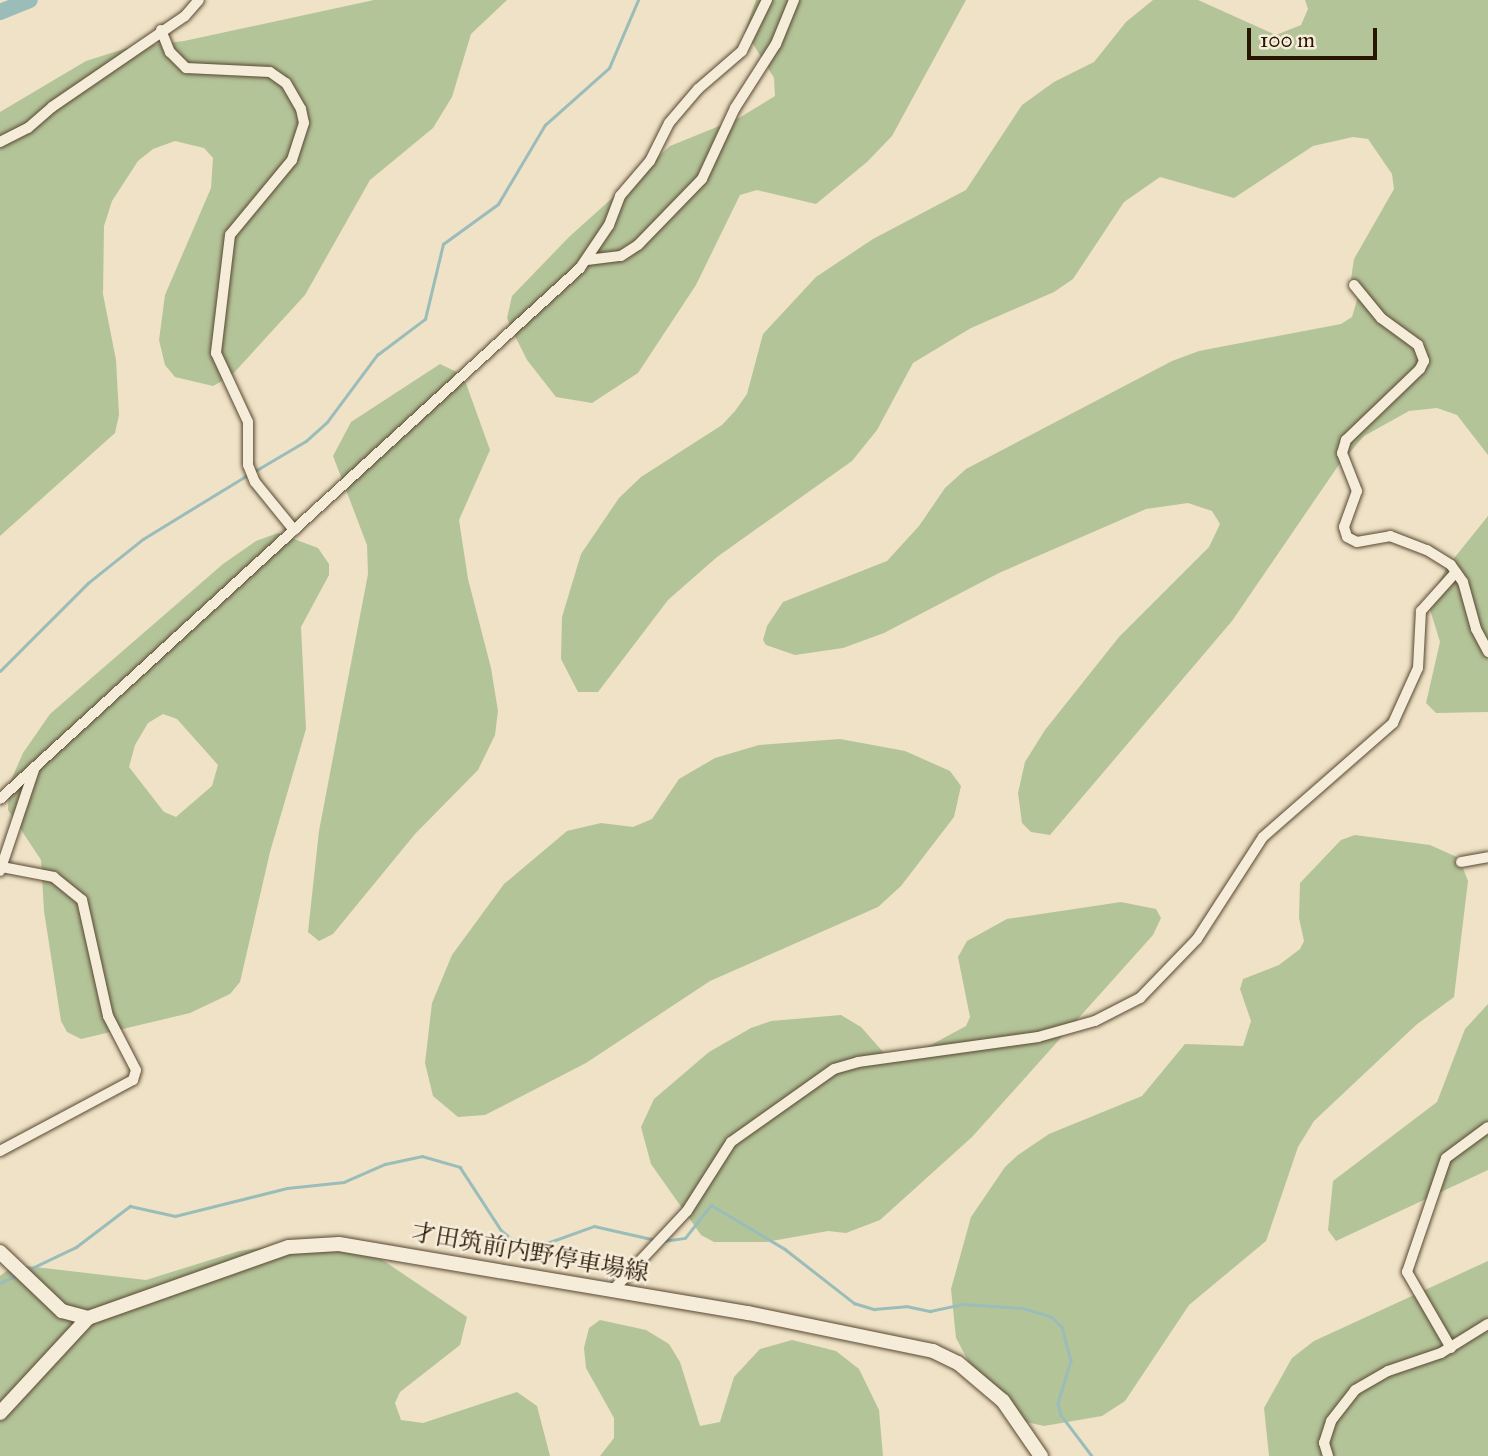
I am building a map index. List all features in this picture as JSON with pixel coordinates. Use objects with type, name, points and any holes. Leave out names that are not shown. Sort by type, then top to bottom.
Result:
[{"type":"main road","name":"才田筑前内野停車場線","points":[[88,1318],[223,1267],[302,1246],[361,1247],[612,1290],[933,1351],[980,1378],[1003,1401],[1041,1456]]},
{"type":"main road","points":[[0,1252],[62,1311],[88,1318],[0,1413]]},
{"type":"street","points":[[0,142],[28,128],[185,16],[199,0]]},
{"type":"street","points":[[0,799],[587,260],[609,225],[620,196],[650,161],[669,123],[698,89],[743,51],[767,0]]},
{"type":"street","points":[[587,260],[621,256],[638,245],[702,179],[735,108],[776,44],[794,0]]},
{"type":"street","points":[[162,30],[170,52],[186,68],[270,72],[286,83],[301,109],[304,123],[292,160],[230,235],[216,353],[248,422],[248,465],[255,482],[294,530]]},
{"type":"street","points":[[1354,285],[1381,318],[1418,345],[1424,360],[1420,369],[1346,440],[1342,453],[1357,491],[1344,527],[1348,537],[1357,542],[1390,536],[1411,542],[1456,572],[1488,652]]},
{"type":"street","points":[[612,1290],[687,1211],[731,1142],[799,1090],[834,1069],[858,1062],[1038,1037],[1095,1021],[1140,998],[1197,939],[1263,837],[1393,723],[1418,667],[1422,611],[1456,572]]},
{"type":"street","points":[[0,1151],[133,1080],[136,1070],[108,1016],[82,900],[54,877],[1,869],[34,766]]},
{"type":"street","points":[[1461,862],[1488,857]]},
{"type":"street","points":[[1451,1348],[1407,1272],[1446,1158],[1488,1127]]},
{"type":"street","points":[[1328,1456],[1324,1443],[1331,1421],[1355,1390],[1368,1380],[1451,1348],[1488,1324]]},
{"type":"green space","points":[[374,0],[507,0],[471,34],[452,97],[433,128],[370,180],[305,295],[231,376],[213,386],[175,377],[165,365],[159,340],[165,295],[211,188],[213,158],[204,148],[175,141],[153,149],[138,161],[112,201],[104,226],[103,294],[116,360],[119,415],[115,433],[0,536],[0,112],[86,61],[127,48],[184,41]]},
{"type":"green space","points":[[756,0],[966,0],[892,136],[867,162],[816,204],[757,190],[740,195],[696,285],[638,373],[592,403],[556,397],[527,360],[507,318],[512,296],[569,237],[670,146],[739,118],[775,96],[774,78],[745,31]]},
{"type":"green space","points":[[1153,0],[1198,0],[1276,35],[1301,25],[1308,9],[1305,0],[1488,0],[1488,455],[1457,415],[1437,408],[1409,411],[1364,436],[1338,466],[1232,621],[1050,835],[1031,832],[1022,823],[1018,793],[1025,762],[1045,730],[1119,637],[1209,547],[1220,524],[1212,511],[1188,503],[1146,509],[999,573],[884,633],[843,648],[795,655],[766,645],[763,640],[767,626],[783,602],[887,561],[919,526],[945,488],[966,469],[1172,361],[1199,351],[1341,324],[1352,317],[1359,293],[1351,279],[1354,259],[1394,189],[1392,174],[1368,139],[1353,137],[1313,146],[1234,198],[1160,177],[1124,202],[1073,279],[1054,292],[971,328],[913,363],[877,430],[852,461],[717,557],[668,600],[598,692],[578,692],[561,659],[562,617],[581,554],[619,498],[641,477],[722,425],[735,411],[747,394],[763,334],[816,277],[873,239],[966,190],[1022,105],[1054,82],[1094,62],[1126,22]]},
{"type":"green space","points":[[440,364],[463,375],[490,450],[459,520],[468,579],[491,668],[498,711],[495,735],[478,770],[415,834],[333,934],[319,941],[308,932],[319,831],[368,574],[367,545],[333,456],[351,422]]},
{"type":"green space","points":[[1488,516],[1488,712],[1436,713],[1426,703],[1440,642],[1428,603],[1447,567]]},
{"type":"green space","points":[[278,533],[318,548],[329,564],[329,575],[301,627],[306,729],[270,852],[240,982],[230,994],[190,1013],[81,1039],[67,1032],[61,1021],[44,911],[41,860],[8,810],[9,785],[23,753],[50,714],[223,564],[256,541]],"holes":[[[163,714],[177,719],[218,765],[212,786],[176,817],[164,812],[129,767],[135,745],[148,723]]]},
{"type":"green space","points":[[840,739],[905,751],[950,771],[961,786],[954,817],[901,886],[878,907],[710,981],[586,1063],[485,1115],[458,1117],[433,1096],[425,1063],[432,1003],[452,955],[504,884],[567,831],[601,823],[633,827],[652,819],[679,779],[715,758],[759,745]]},
{"type":"green space","points":[[1355,835],[1430,845],[1459,858],[1468,881],[1454,997],[1416,1025],[1314,1121],[1298,1147],[1266,1241],[1189,1305],[1125,1401],[1102,1416],[1044,1426],[1026,1422],[972,1368],[956,1338],[951,1289],[971,1217],[1005,1167],[1018,1155],[1049,1134],[1142,1096],[1185,1044],[1243,1046],[1251,1021],[1240,989],[1243,979],[1279,965],[1300,949],[1304,941],[1299,918],[1300,883],[1341,840]]},
{"type":"green space","points":[[1121,902],[1156,909],[1161,918],[1153,935],[972,1137],[880,1220],[846,1233],[828,1231],[766,1242],[714,1242],[701,1235],[651,1164],[641,1127],[654,1099],[709,1052],[751,1028],[771,1021],[841,1015],[861,1027],[884,1053],[893,1057],[918,1052],[966,1026],[970,1017],[958,957],[967,941],[1007,919]]},
{"type":"green space","points":[[1488,1004],[1488,1170],[1336,1241],[1328,1230],[1333,1181],[1437,1102],[1465,1029]]},
{"type":"green space","points":[[296,1243],[381,1259],[467,1317],[460,1345],[400,1392],[395,1403],[401,1420],[423,1423],[517,1392],[537,1406],[550,1456],[0,1456],[0,1276],[9,1269],[27,1266],[146,1280],[239,1251]]},
{"type":"green space","points":[[1488,1261],[1488,1456],[1269,1456],[1264,1408],[1292,1358],[1314,1341]]},
{"type":"green space","points":[[600,1320],[646,1330],[669,1344],[680,1362],[700,1426],[720,1422],[734,1377],[760,1349],[792,1340],[836,1351],[859,1369],[879,1410],[883,1456],[600,1456],[614,1438],[614,1418],[586,1368],[584,1348],[589,1328]]},
{"type":"waterway","points":[[0,12],[30,0]]},
{"type":"waterway","points":[[255,471],[306,441],[327,422],[377,355],[425,319],[443,244],[498,204],[545,125],[609,68],[638,0]]},
{"type":"waterway","points":[[0,671],[88,583],[143,539],[249,474]]},
{"type":"waterway","points":[[28,1270],[76,1247],[130,1206],[175,1216],[287,1188],[344,1182],[385,1164],[422,1156],[460,1167],[501,1230],[513,1240],[547,1243],[594,1226],[656,1240]]},
{"type":"waterway","points":[[663,1241],[685,1238],[711,1205],[785,1249],[854,1303],[874,1309],[906,1306],[930,1311],[964,1304],[1023,1308],[1052,1317],[1062,1327],[1071,1361],[1058,1403],[1061,1415],[1092,1456]]},
{"type":"waterway","points":[[0,1283],[16,1276]]}]
